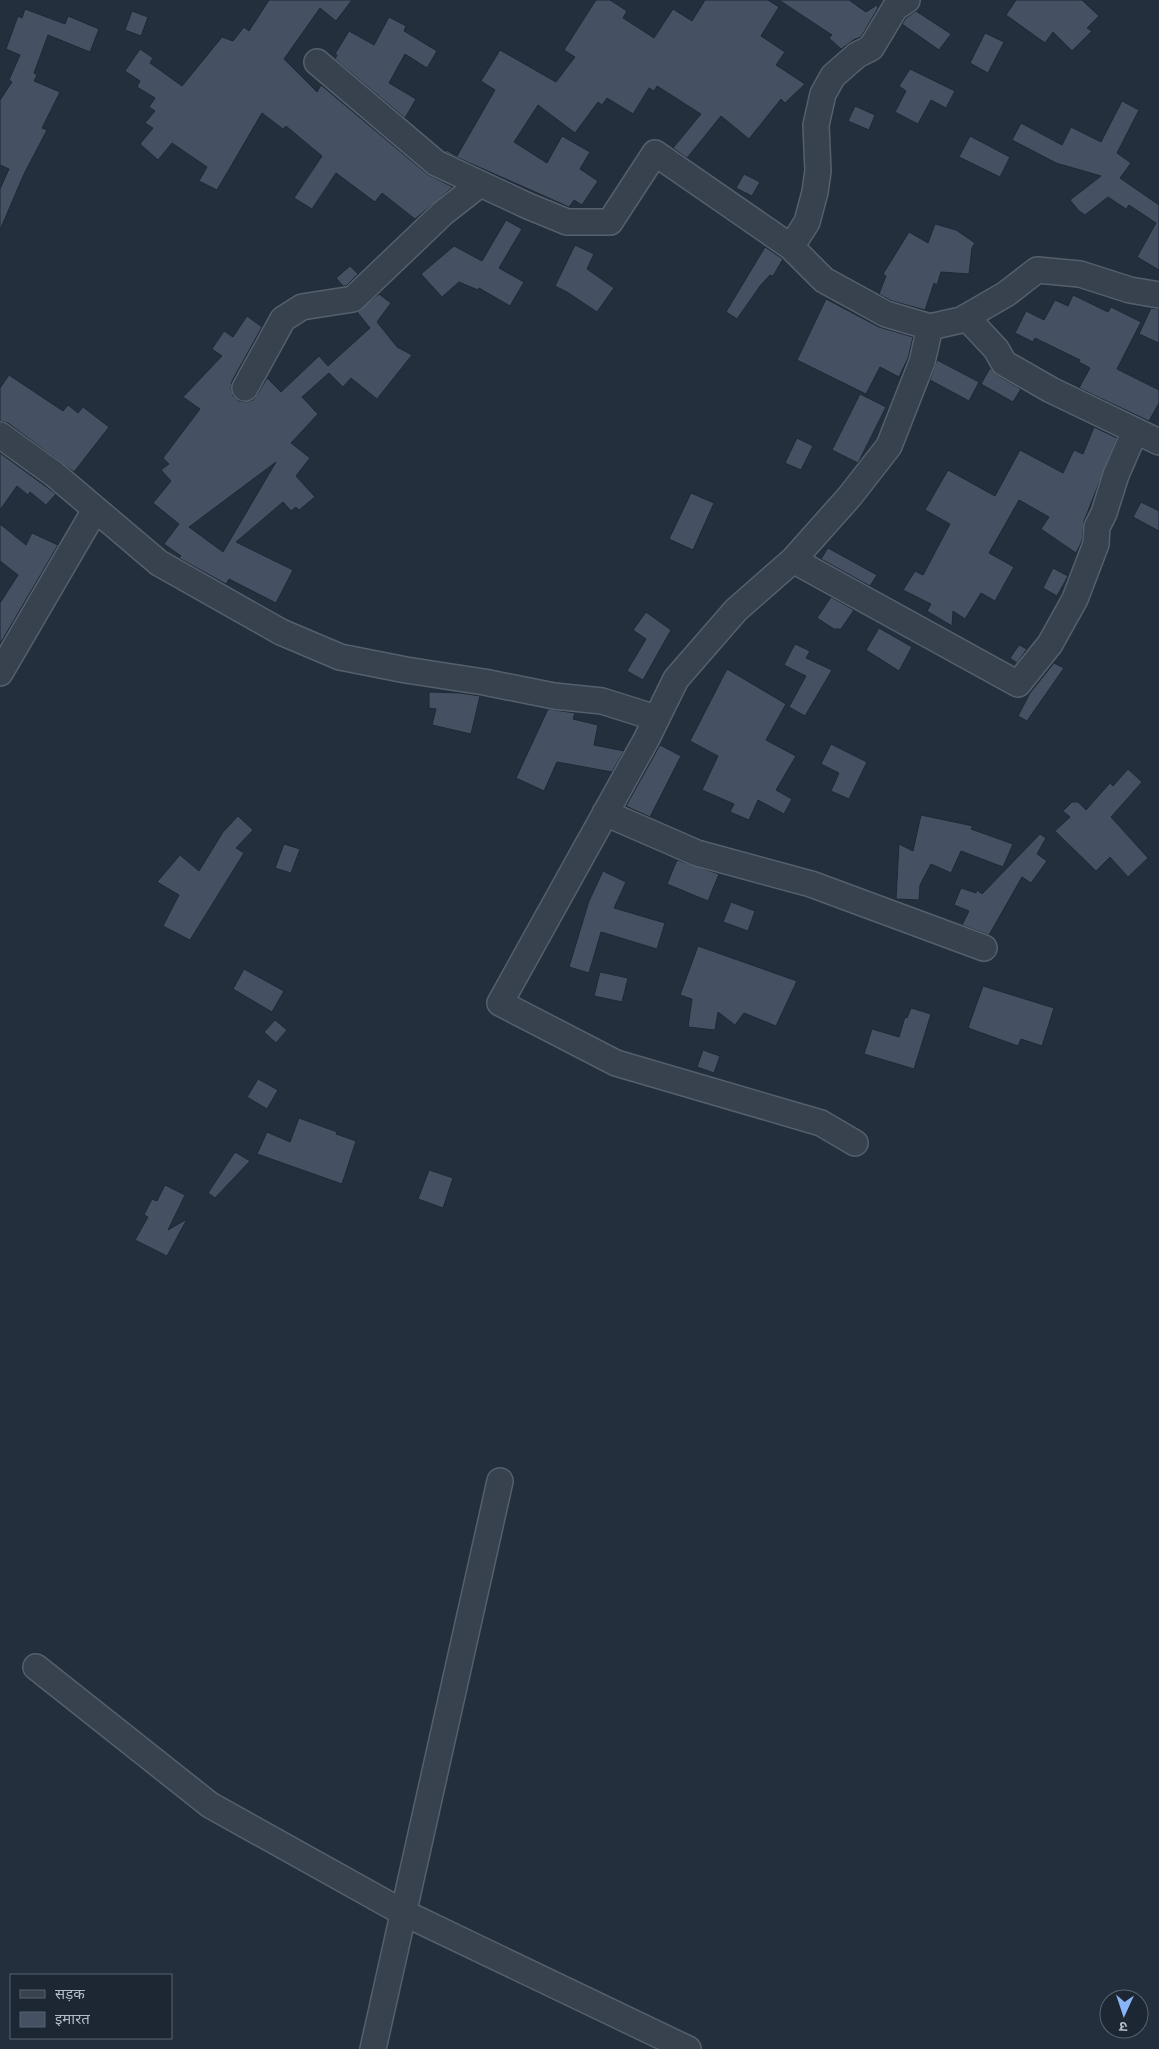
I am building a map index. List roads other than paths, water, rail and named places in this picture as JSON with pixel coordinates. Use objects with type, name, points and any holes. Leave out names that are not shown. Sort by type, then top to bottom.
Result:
[{"type":"street","points":[[792,247],[807,222],[815,192],[818,171],[816,125],[824,94],[833,76],[857,55],[871,48],[895,8],[907,0]]},
{"type":"street","points":[[317,62],[436,164],[567,222],[610,222],[655,153],[792,247],[824,280],[886,314],[930,327],[966,318],[1006,294],[1037,270],[1080,274],[1130,290],[1159,294]]},
{"type":"street","points":[[245,388],[283,319],[302,307],[353,299],[444,213],[480,184]]},
{"type":"street","points":[[966,318],[996,349],[1004,363],[1051,390],[1159,442]]},
{"type":"street","points":[[855,1143],[821,1123],[616,1063],[500,1003],[676,680],[736,610],[793,560],[850,496],[889,446],[922,362],[930,327]]},
{"type":"street","points":[[793,560],[1018,684],[1050,644],[1075,599],[1096,544],[1097,527],[1134,431]]},
{"type":"street","points":[[0,435],[54,474],[159,562],[281,632],[340,657],[554,696],[602,701],[656,718]]},
{"type":"street","points":[[0,673],[95,510]]},
{"type":"street","points":[[605,813],[697,853],[810,884],[984,948]]},
{"type":"street","points":[[373,2049],[402,1912],[500,1481]]},
{"type":"street","points":[[36,1667],[210,1805],[402,1912],[688,2049]]}]
